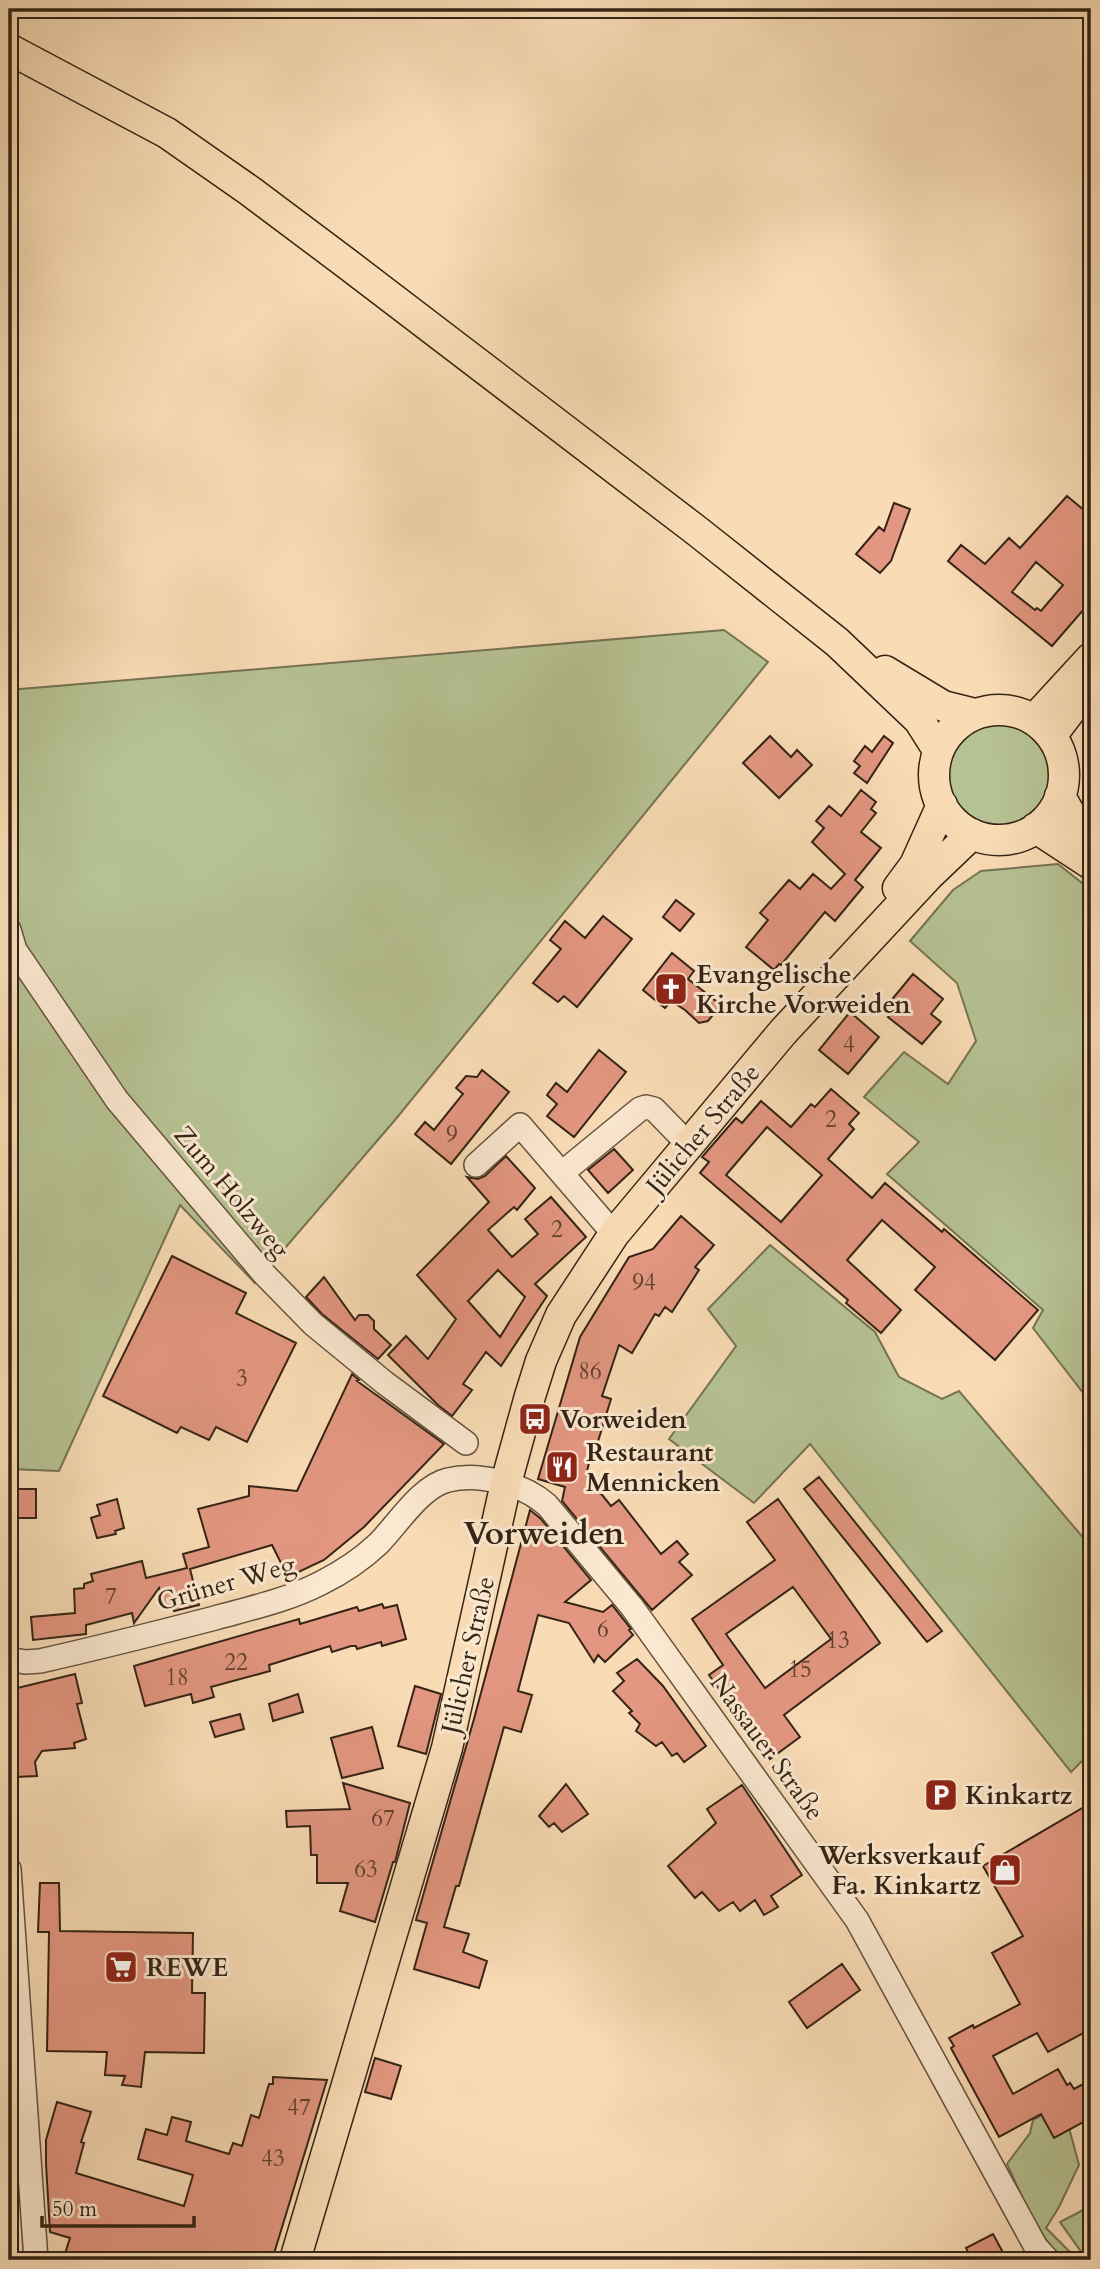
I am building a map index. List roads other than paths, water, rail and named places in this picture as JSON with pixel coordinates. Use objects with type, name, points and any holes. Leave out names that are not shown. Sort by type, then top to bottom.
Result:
[{"type":"main road","points":[[9,49],[167,133],[250,191],[697,531],[837,642],[919,720],[939,750]]},
{"type":"main road","points":[[837,642],[943,706],[975,714]]},
{"type":"main road","points":[[1042,728],[1091,658]]},
{"type":"main road","points":[[1042,728],[1091,683]]},
{"type":"main road","points":[[995,710],[1015,712],[1042,728],[1059,750],[1063,765],[1064,780],[1051,814],[1036,828],[1004,839],[988,839],[972,834],[954,822],[942,806],[935,788],[934,769],[939,750],[953,729],[975,714],[995,710]]},
{"type":"main road","points":[[1060,796],[1077,827],[1091,839]]},
{"type":"main road","points":[[834,976],[915,865],[942,806]]},
{"type":"main road","points":[[1036,828],[1091,864]]},
{"type":"main road","points":[[834,976],[928,876],[972,834]]},
{"type":"main road","name":"Jülicher Straße","points":[[295,2260],[447,1748],[506,1483],[541,1361],[561,1315],[614,1234],[783,1032],[834,976]]},
{"type":"street","name":"Zum Holzweg","points":[[9,930],[15,950],[117,1100],[265,1275],[313,1324],[385,1383],[466,1443]]},
{"type":"street","points":[[562,1174],[640,1109],[646,1107],[654,1109],[690,1146]]},
{"type":"street","points":[[476,1165],[520,1125],[614,1234]]},
{"type":"street","name":"Grüner Weg","points":[[9,1659],[40,1661],[275,1602],[300,1593],[343,1570],[377,1545],[435,1485],[466,1477],[506,1483]]},
{"type":"street","name":"Nassauer Straße","points":[[506,1483],[526,1489],[547,1505],[632,1607],[857,1920],[1037,2247],[1048,2260]]},
{"type":"street","points":[[9,1869],[36,2260]]},
{"type":"place","name":"Evangelische Kirche Vorweiden","points":[[671,989]]},
{"type":"place","name":"Vorweiden","points":[[535,1419]]},
{"type":"place","name":"Restaurant Mennicken","points":[[562,1467]]},
{"type":"place","name":"Kinkartz","points":[[941,1795]]},
{"type":"place","name":"Werksverkauf Fa. Kinkartz","points":[[1005,1870]]},
{"type":"place","name":"REWE","points":[[121,1967]]},
{"type":"district","name":"Vorweiden","points":[[544,1533]]}]
